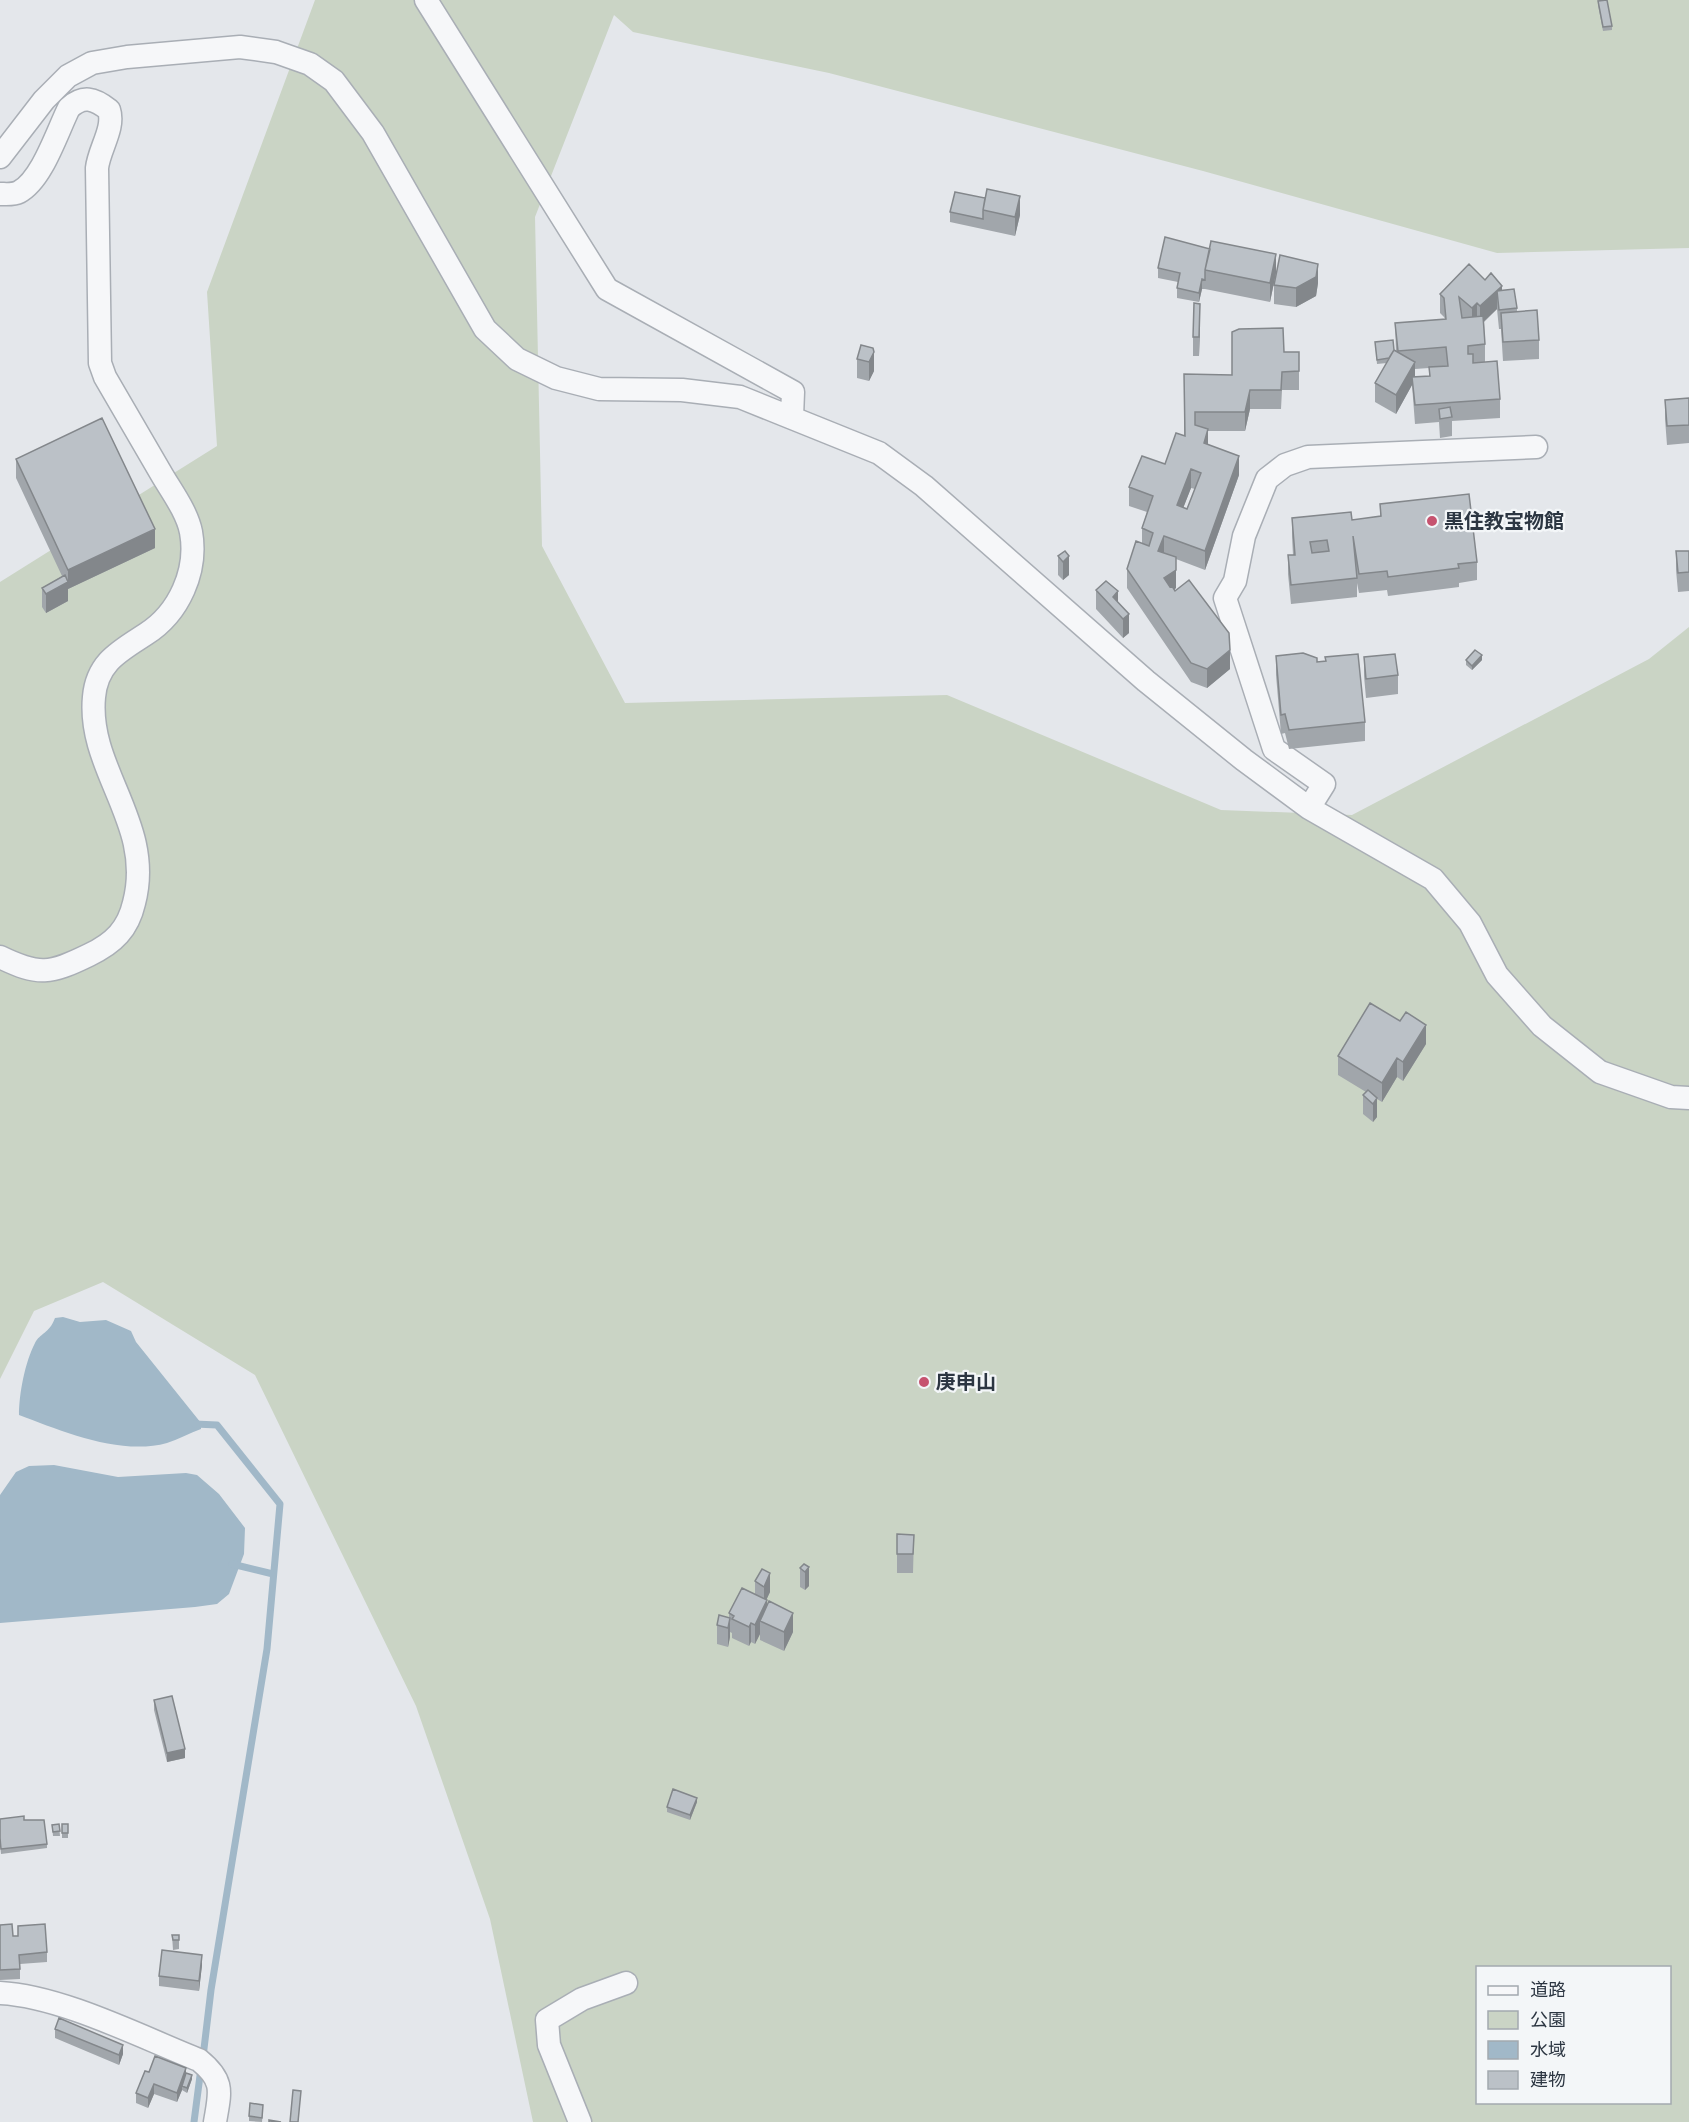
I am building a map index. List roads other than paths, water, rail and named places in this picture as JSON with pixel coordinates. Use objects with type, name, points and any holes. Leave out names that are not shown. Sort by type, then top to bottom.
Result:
[{"type":"street","points":[[426,0],[482,85],[526,163],[607,289],[793,392],[792,417]]},
{"type":"street","points":[[0,157],[44,100],[68,76],[92,63],[127,57],[240,47],[276,52],[310,64],[334,81],[373,133],[485,329],[517,359],[556,378],[599,389],[682,390],[740,398],[844,437],[888,459],[924,486],[1146,681],[1310,808],[1433,879],[1470,923],[1497,975],[1542,1026],[1600,1072],[1671,1097],[1689,1098]]},
{"type":"street","points":[[0,194],[16,194],[29,184],[38,172],[69,108],[77,101],[86,98],[109,110],[110,125],[98,156],[97,168],[100,363],[105,377],[180,505],[191,531],[186,584],[178,602],[155,628],[112,656],[99,675],[94,697],[99,743],[136,840],[140,868],[131,916],[122,932],[107,946],[54,969],[38,972],[24,969],[0,957]]},
{"type":"street","points":[[1310,808],[1324,784],[1274,749],[1225,598],[1235,581],[1244,536],[1266,479],[1285,465],[1308,457],[1536,447]]},
{"type":"street","points":[[580,2122],[549,2045],[547,2020],[582,1999],[626,1983]]},
{"type":"street","points":[[0,1993],[19,1994],[54,2002],[204,2064],[221,2088],[215,2122]]},
{"type":"water","points":[[63,1317],[80,1322],[106,1320],[131,1331],[136,1342],[201,1423],[201,1429],[167,1443],[130,1446],[92,1440],[19,1415],[23,1378],[31,1351],[55,1318]]},
{"type":"water","points":[[54,1465],[118,1477],[186,1473],[197,1475],[219,1494],[245,1528],[244,1554],[229,1594],[217,1604],[195,1607],[0,1623],[0,1495],[16,1472],[29,1466]]},
{"type":"waterway","points":[[195,1424],[217,1425],[280,1504],[267,1649],[211,1990],[203,2057]]},
{"type":"waterway","points":[[232,1564],[273,1574]]},
{"type":"waterway","points":[[194,2122],[201,2068]]},
{"type":"place","name":"黒住教宝物館","points":[[1432,521]]},
{"type":"place","name":"庚申山","points":[[924,1382]]}]
